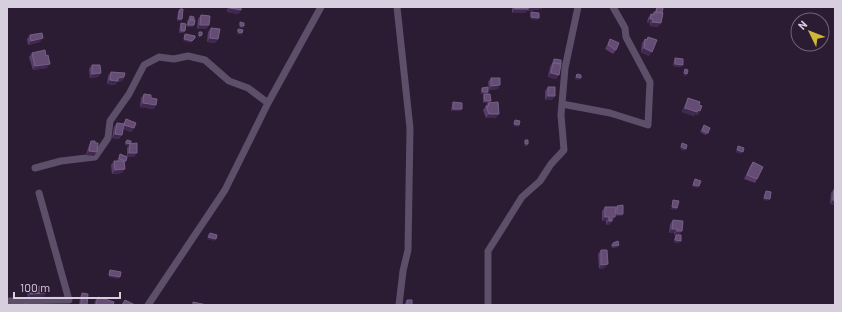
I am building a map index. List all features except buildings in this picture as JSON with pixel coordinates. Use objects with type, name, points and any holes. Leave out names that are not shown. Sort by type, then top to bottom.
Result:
[{"type":"street","points":[[148,305],[225,190],[268,103],[320,7]]},
{"type":"street","points":[[397,7],[410,128],[408,250],[403,271],[399,305]]},
{"type":"street","points":[[488,305],[488,251],[522,196],[540,181],[551,164],[564,150],[561,115],[565,68],[578,7]]},
{"type":"street","points":[[562,104],[610,113],[648,125],[650,82],[626,37],[625,28],[613,7]]},
{"type":"street","points":[[34,168],[62,161],[95,157],[108,138],[110,121],[129,94],[144,65],[159,57],[174,59],[188,56],[205,60],[229,81],[248,88],[268,103]]},
{"type":"street","points":[[7,301],[69,302],[39,193]]}]
